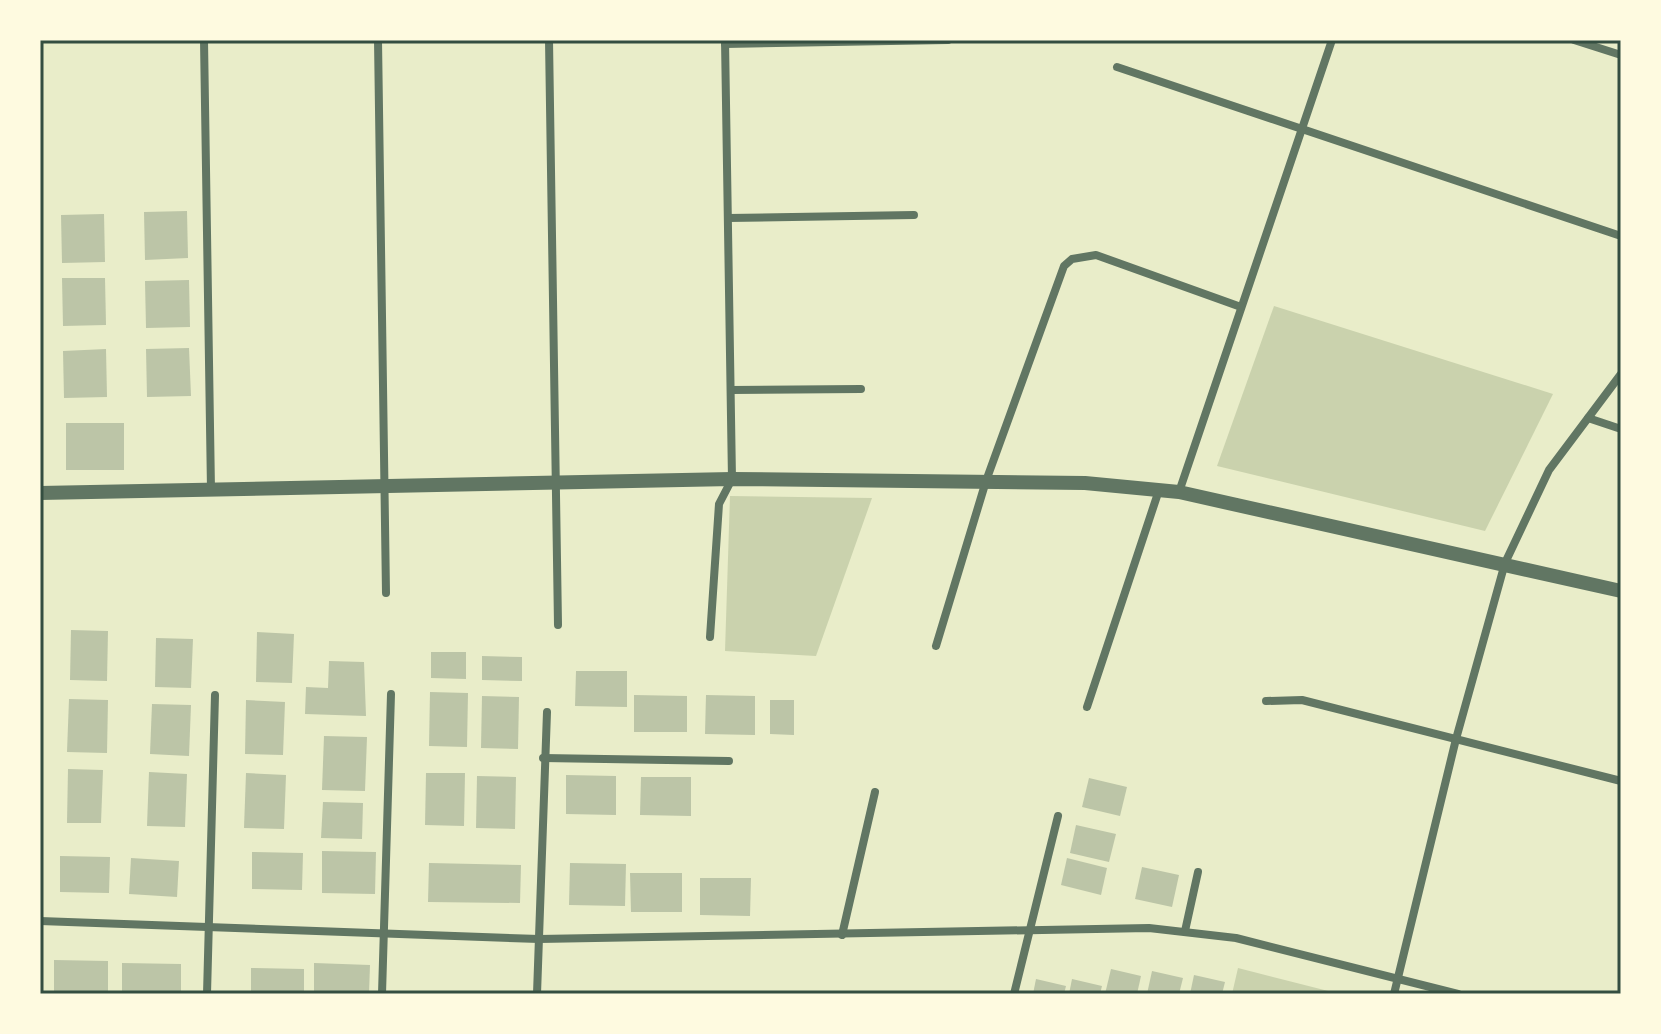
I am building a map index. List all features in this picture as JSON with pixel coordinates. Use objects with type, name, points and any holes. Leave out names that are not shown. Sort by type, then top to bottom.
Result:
[{"type":"street","points":[[204,40],[211,491]]},
{"type":"street","points":[[378,40],[386,593]]},
{"type":"street","points":[[549,40],[558,625]]},
{"type":"street","points":[[710,637],[719,504],[732,479],[725,42],[948,40]]},
{"type":"street","points":[[1179,492],[1332,40]]},
{"type":"street","points":[[1574,40],[1621,55]]},
{"type":"street","points":[[1117,67],[1621,236]]},
{"type":"street","points":[[728,218],[914,215]]},
{"type":"street","points":[[936,646],[986,481],[1057,278],[1072,259],[1096,255],[1241,307]]},
{"type":"street","points":[[1394,994],[1456,739],[1505,563],[1549,470],[1621,374]]},
{"type":"street","points":[[731,390],[861,389]]},
{"type":"street","points":[[1588,418],[1621,429]]},
{"type":"street","points":[[40,493],[732,479],[1085,483],[1179,492],[1621,591]]},
{"type":"street","points":[[1087,707],[1159,490]]},
{"type":"street","points":[[382,994],[391,694]]},
{"type":"street","points":[[207,994],[215,695]]},
{"type":"street","points":[[1266,701],[1302,700],[1621,781]]},
{"type":"street","points":[[537,994],[547,712]]},
{"type":"street","points":[[543,758],[729,761]]},
{"type":"street","points":[[842,935],[875,792]]},
{"type":"street","points":[[1014,994],[1058,816]]},
{"type":"street","points":[[1185,931],[1198,872]]},
{"type":"street","points":[[40,921],[539,939],[1029,933],[1124,928],[1185,931],[1236,938],[1458,994]]},
{"type":"green space","points":[[1274,306],[1553,394],[1485,531],[1217,466]]},
{"type":"green space","points":[[730,496],[872,498],[816,656],[725,651]]},
{"type":"green space","points":[[1238,968],[1340,994],[1232,994]]},
{"type":"building","points":[[187,211],[188,258],[145,260],[144,212]]},
{"type":"building","points":[[104,214],[105,262],[62,263],[61,215]]},
{"type":"building","points":[[62,278],[105,278],[106,325],[63,326]]},
{"type":"building","points":[[189,280],[190,327],[146,328],[145,281]]},
{"type":"building","points":[[189,348],[191,396],[147,397],[146,349]]},
{"type":"building","points":[[106,349],[107,397],[64,398],[63,351]]},
{"type":"building","points":[[66,423],[124,423],[124,470],[66,470]]},
{"type":"building","points":[[71,630],[108,631],[107,681],[70,680]]},
{"type":"building","points":[[257,632],[294,634],[292,683],[256,682]]},
{"type":"building","points":[[156,638],[193,639],[191,688],[155,687]]},
{"type":"building","points":[[431,652],[466,652],[466,679],[431,678]]},
{"type":"building","points":[[482,656],[522,657],[522,681],[482,680]]},
{"type":"building","points":[[329,661],[364,662],[366,716],[305,714],[306,687],[328,688]]},
{"type":"building","points":[[576,671],[627,671],[627,707],[575,706]]},
{"type":"building","points":[[430,692],[468,693],[467,747],[429,746]]},
{"type":"building","points":[[634,695],[687,696],[687,732],[634,732]]},
{"type":"building","points":[[706,695],[755,696],[755,735],[705,734]]},
{"type":"building","points":[[482,696],[519,697],[518,749],[481,748]]},
{"type":"building","points":[[69,699],[108,700],[107,753],[67,752]]},
{"type":"building","points":[[246,700],[285,702],[283,755],[245,754]]},
{"type":"building","points":[[770,700],[794,700],[794,735],[770,734]]},
{"type":"building","points":[[152,704],[191,705],[189,756],[150,754]]},
{"type":"building","points":[[324,736],[367,737],[365,791],[322,790]]},
{"type":"building","points":[[68,769],[103,770],[101,823],[67,823]]},
{"type":"building","points":[[149,772],[187,774],[185,827],[147,826]]},
{"type":"building","points":[[246,773],[286,775],[284,829],[244,828]]},
{"type":"building","points":[[426,773],[465,773],[464,826],[425,825]]},
{"type":"building","points":[[566,775],[616,776],[616,815],[566,814]]},
{"type":"building","points":[[477,776],[516,777],[515,829],[476,828]]},
{"type":"building","points":[[641,777],[691,777],[691,816],[640,815]]},
{"type":"building","points":[[1089,778],[1127,787],[1120,816],[1082,807]]},
{"type":"building","points":[[323,802],[363,803],[362,839],[321,838]]},
{"type":"building","points":[[1076,825],[1116,834],[1109,862],[1070,853]]},
{"type":"building","points":[[322,851],[376,852],[375,894],[322,893]]},
{"type":"building","points":[[252,852],[303,853],[302,890],[252,889]]},
{"type":"building","points":[[60,856],[110,857],[109,893],[60,892]]},
{"type":"building","points":[[131,858],[179,861],[177,897],[129,894]]},
{"type":"building","points":[[1067,858],[1107,868],[1101,895],[1061,885]]},
{"type":"building","points":[[429,863],[521,865],[520,903],[428,902]]},
{"type":"building","points":[[570,863],[626,864],[625,906],[569,905]]},
{"type":"building","points":[[1142,867],[1179,875],[1172,907],[1135,899]]},
{"type":"building","points":[[630,873],[682,873],[682,912],[631,912]]},
{"type":"building","points":[[700,878],[751,878],[750,916],[700,915]]},
{"type":"building","points":[[54,960],[108,961],[108,993],[54,993]]},
{"type":"building","points":[[122,963],[181,964],[181,994],[122,994]]},
{"type":"building","points":[[314,963],[370,965],[369,994],[314,994]]},
{"type":"building","points":[[251,968],[304,969],[304,994],[251,994]]},
{"type":"building","points":[[1111,969],[1141,976],[1137,994],[1105,994]]},
{"type":"building","points":[[1152,971],[1183,978],[1179,994],[1147,994]]},
{"type":"building","points":[[1194,975],[1225,982],[1222,994],[1190,994]]},
{"type":"building","points":[[1036,979],[1066,986],[1064,994],[1033,994]]},
{"type":"building","points":[[1072,979],[1102,986],[1100,994],[1069,994]]}]
